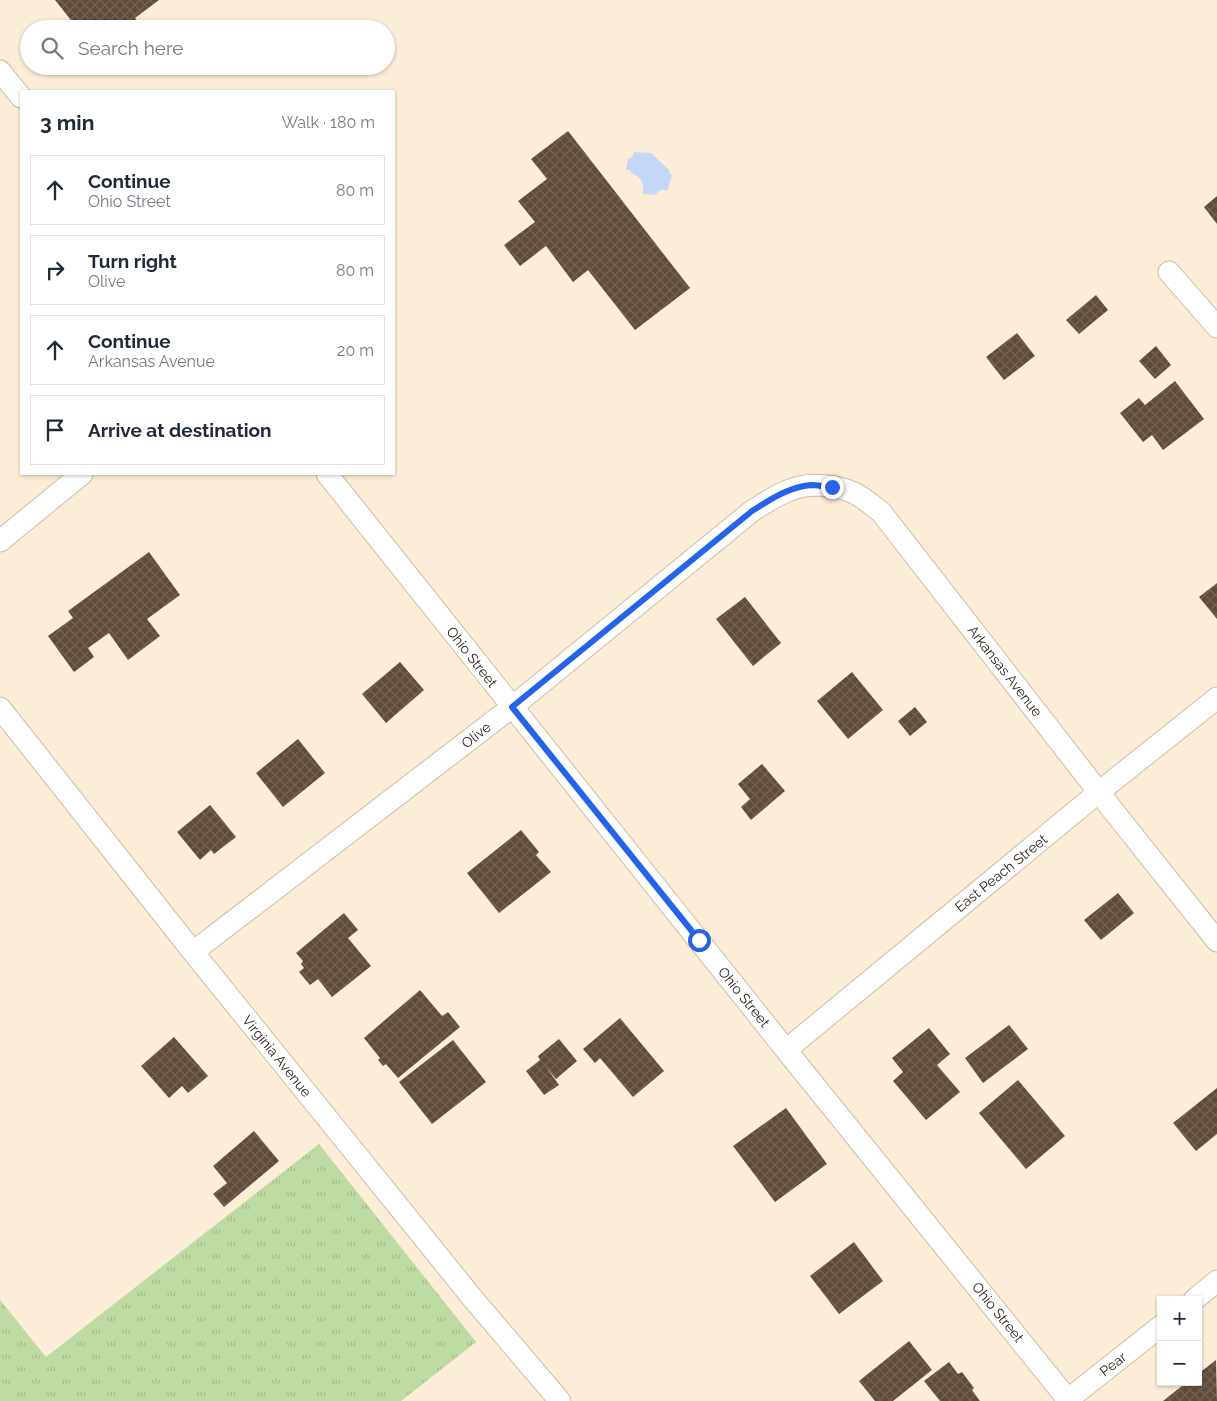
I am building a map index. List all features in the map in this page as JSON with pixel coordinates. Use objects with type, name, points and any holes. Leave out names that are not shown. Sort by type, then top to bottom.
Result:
[{"type":"street","points":[[0,71],[20,96]]},
{"type":"street","points":[[1169,272],[1217,327]]},
{"type":"street","points":[[0,542],[81,475]]},
{"type":"street","name":"Ohio Street","points":[[328,475],[786,1050],[1068,1400]]},
{"type":"street","name":"Arkansas Avenue","points":[[752,511],[784,492],[812,485],[852,492],[868,501],[881,512],[1217,941]]},
{"type":"street","name":"Olive","points":[[194,952],[512,707],[752,511]]},
{"type":"street","name":"East Peach Street","points":[[786,1050],[1099,792],[1217,698]]},
{"type":"street","name":"Virginia Avenue","points":[[0,708],[474,1300],[560,1401]]},
{"type":"street","points":[[1199,1296],[1217,1281]]},
{"type":"street","name":"Pear","points":[[1068,1400],[1157,1329]]},
{"type":"green space","points":[[319,1144],[476,1342],[401,1401],[0,1401],[0,1300],[46,1357]]},
{"type":"water","points":[[634,152],[651,153],[669,170],[672,175],[667,191],[660,190],[656,195],[643,194],[643,184],[640,179],[631,173],[630,170],[626,170],[628,159],[632,157]]},
{"type":"building","points":[[55,0],[159,0],[135,18],[137,20],[71,20]]},
{"type":"building","points":[[568,131],[690,288],[635,330],[588,270],[573,282],[546,246],[520,266],[504,245],[535,222],[518,201],[547,179],[531,159]]},
{"type":"building","points":[[1217,196],[1217,224],[1204,207]]},
{"type":"building","points":[[1096,295],[1108,310],[1079,334],[1066,320]]},
{"type":"building","points":[[1017,333],[1035,356],[1004,380],[986,357]]},
{"type":"building","points":[[1156,346],[1171,365],[1155,379],[1139,361]]},
{"type":"building","points":[[1175,381],[1204,419],[1163,450],[1152,435],[1143,442],[1120,413],[1139,398],[1145,405]]},
{"type":"building","points":[[149,552],[180,595],[147,619],[160,636],[128,660],[109,633],[88,648],[94,657],[74,672],[48,636],[73,618],[68,611]]},
{"type":"building","points":[[1217,583],[1217,619],[1199,597]]},
{"type":"building","points":[[745,597],[781,643],[753,666],[716,619]]},
{"type":"building","points":[[400,662],[424,690],[386,723],[362,694]]},
{"type":"building","points":[[852,672],[883,710],[848,739],[817,701]]},
{"type":"building","points":[[915,707],[927,722],[910,736],[898,721]]},
{"type":"building","points":[[298,739],[325,773],[283,807],[256,773]]},
{"type":"building","points":[[762,764],[785,791],[751,820],[741,807],[750,799],[738,784]]},
{"type":"building","points":[[210,805],[236,837],[214,854],[211,850],[200,860],[177,832]]},
{"type":"building","points":[[521,830],[539,852],[536,855],[551,872],[499,913],[467,873]]},
{"type":"building","points":[[1118,893],[1134,913],[1101,940],[1084,920]]},
{"type":"building","points":[[344,913],[358,930],[348,938],[371,966],[332,997],[318,979],[310,985],[299,972],[304,968],[301,964],[303,961],[296,953]]},
{"type":"building","points":[[420,990],[442,1016],[448,1012],[460,1027],[398,1078],[386,1064],[383,1066],[378,1060],[380,1058],[364,1038]]},
{"type":"building","points":[[620,1018],[664,1071],[633,1097],[600,1058],[595,1063],[583,1049]]},
{"type":"building","points":[[1009,1025],[1028,1049],[983,1083],[965,1058]]},
{"type":"building","points":[[929,1028],[950,1054],[937,1065],[960,1092],[926,1120],[893,1081],[903,1072],[892,1058]]},
{"type":"building","points":[[174,1037],[208,1076],[188,1093],[182,1086],[169,1098],[141,1066]]},
{"type":"building","points":[[559,1039],[577,1061],[556,1079],[546,1067],[559,1085],[544,1095],[526,1071],[540,1060],[538,1056]]},
{"type":"building","points":[[453,1040],[486,1082],[432,1124],[399,1082]]},
{"type":"building","points":[[1018,1080],[1065,1136],[1026,1169],[979,1113]]},
{"type":"building","points":[[1217,1088],[1217,1134],[1196,1151],[1173,1123]]},
{"type":"building","points":[[786,1108],[827,1164],[775,1202],[733,1146]]},
{"type":"building","points":[[254,1131],[279,1161],[224,1207],[213,1194],[227,1183],[213,1166]]},
{"type":"building","points":[[854,1242],[883,1281],[839,1314],[810,1276]]},
{"type":"building","points":[[909,1341],[932,1370],[893,1401],[875,1401],[859,1381]]},
{"type":"building","points":[[1216,1360],[1217,1401],[1163,1401],[1182,1386],[1202,1386],[1202,1371]]},
{"type":"building","points":[[949,1362],[958,1374],[962,1372],[974,1388],[972,1390],[980,1401],[940,1401],[924,1381]]},
{"type":"route","points":[[699,940],[512,707],[752,511],[775,496],[792,489],[812,485],[832,487]]}]
